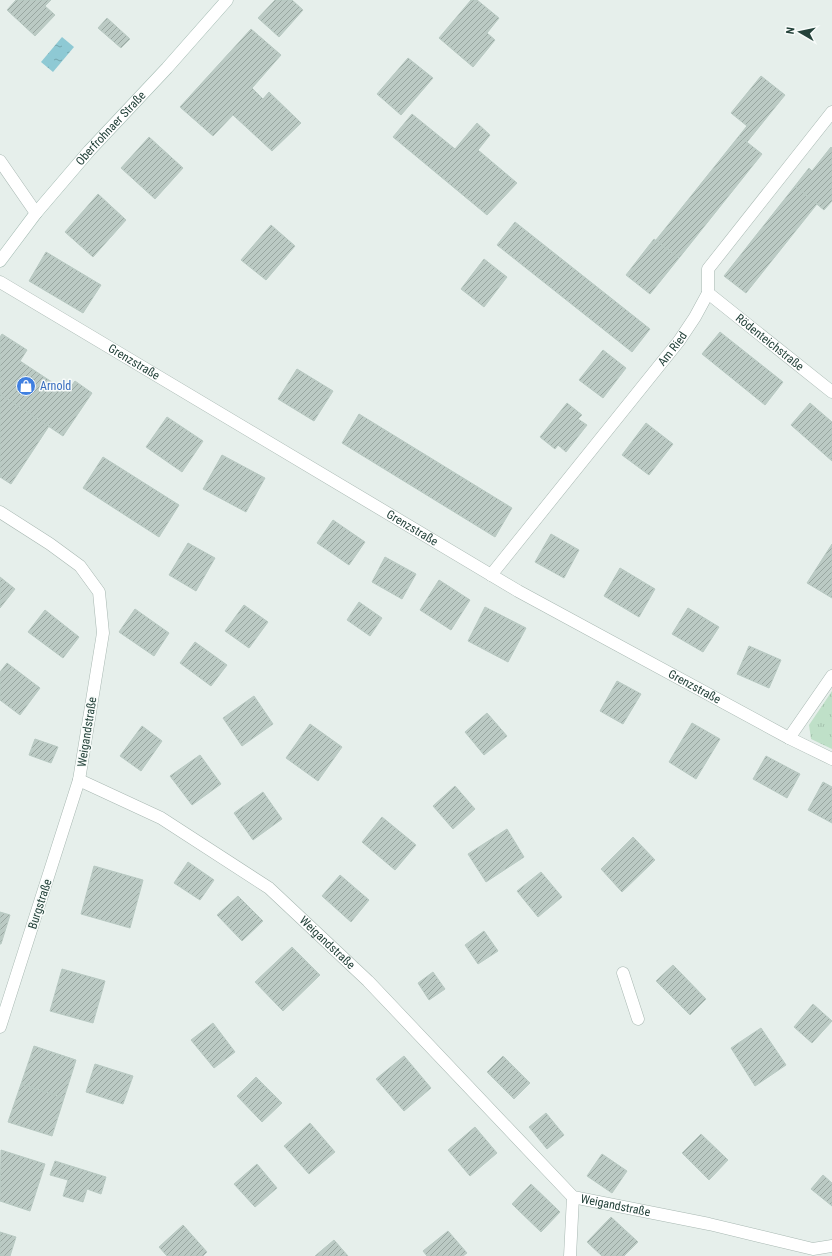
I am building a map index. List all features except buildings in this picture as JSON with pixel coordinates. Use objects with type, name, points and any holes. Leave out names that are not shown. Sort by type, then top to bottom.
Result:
[{"type":"street","name":"Oberfrohnaer Straße","points":[[0,261],[36,213],[89,152],[167,68],[227,0]]},
{"type":"street","name":"Am Ried","points":[[491,575],[679,341],[695,317],[708,293],[708,270],[832,112]]},
{"type":"street","points":[[0,161],[36,213]]},
{"type":"street","name":"Grenzstraße","points":[[0,282],[524,595],[789,738],[832,759]]},
{"type":"street","name":"Rödenteichstraße","points":[[708,293],[832,392]]},
{"type":"street","name":"Weigandstraße","points":[[0,512],[50,544],[80,566],[99,592],[103,632],[79,780],[161,818],[269,888],[368,981],[573,1197],[709,1224],[814,1252],[832,1246]]},
{"type":"street","points":[[789,738],[832,676]]},
{"type":"street","name":"Burgstraße","points":[[0,1027],[79,780]]},
{"type":"street","points":[[623,973],[638,1019]]},
{"type":"street","points":[[570,1256],[573,1197]]},
{"type":"green space","points":[[832,691],[832,749],[811,739],[809,725]]},
{"type":"water","points":[[62,37],[74,47],[53,72],[41,62]]},
{"type":"place","name":"Arnold","points":[[26,386]]}]
